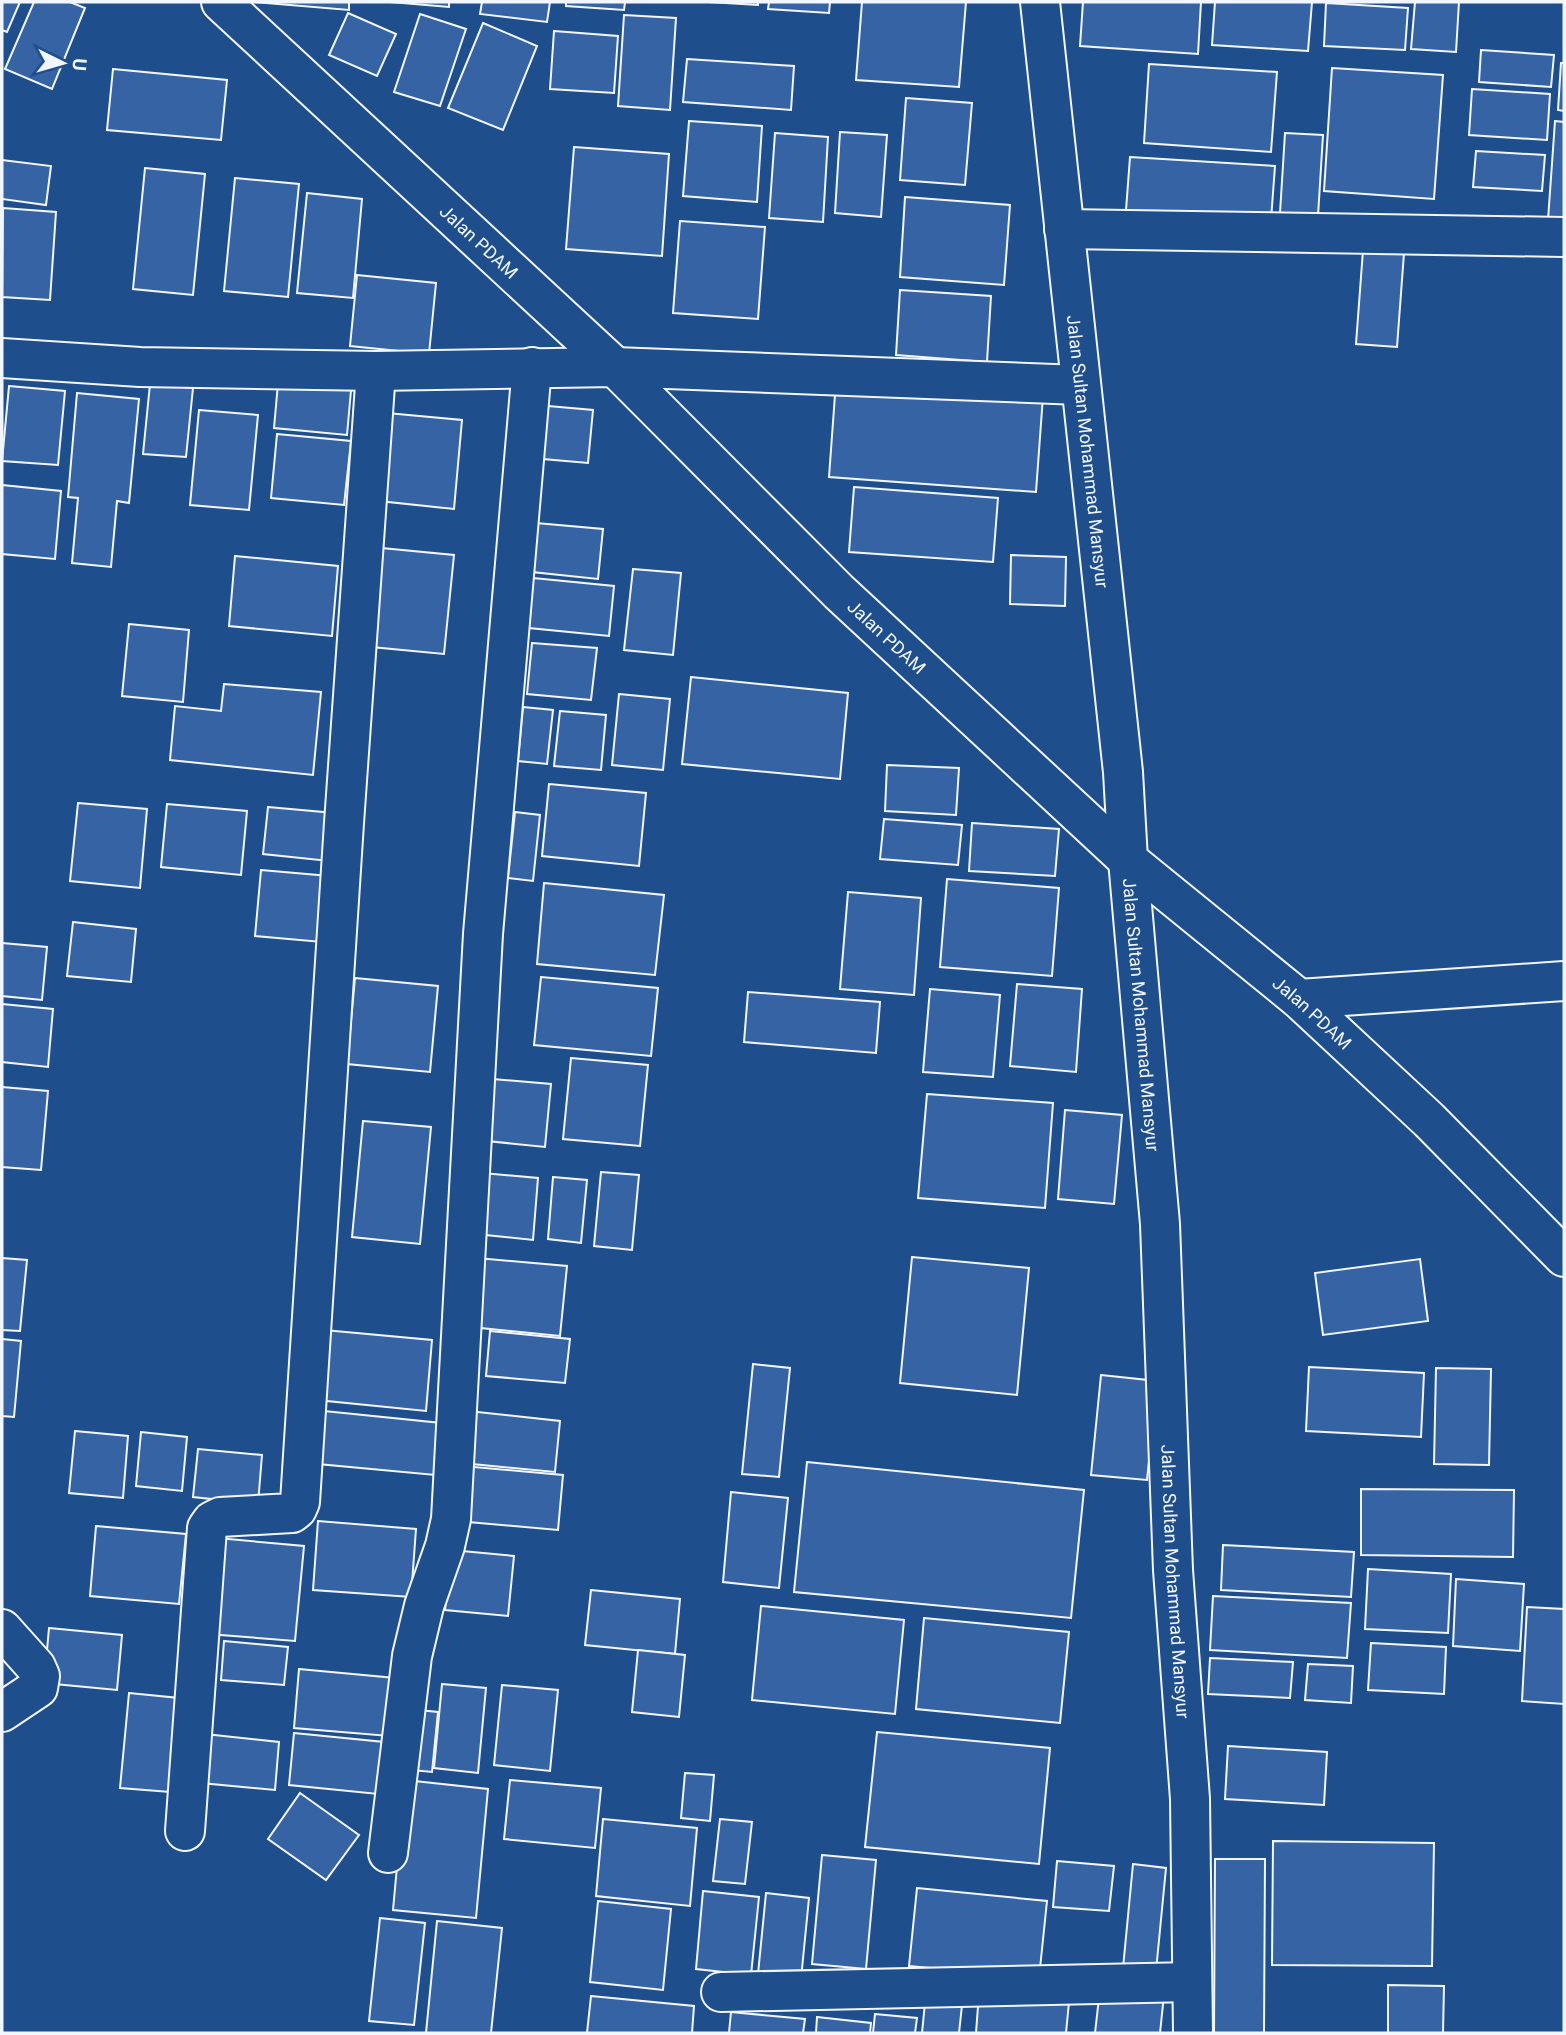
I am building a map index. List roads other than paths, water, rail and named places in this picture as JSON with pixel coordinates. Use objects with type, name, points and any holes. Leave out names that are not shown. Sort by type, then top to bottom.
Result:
[{"type":"street","name":"Jalan PDAM","points":[[221,2],[615,367],[839,592],[1128,860],[1299,999],[1429,1120],[1564,1257]]},
{"type":"street","name":"Jalan Sultan Mohammad Mansyur","points":[[1040,2],[1123,772],[1128,860],[1160,1224],[1173,1570],[1190,1799],[1192,2005]]},
{"type":"street","points":[[1064,229],[1564,237]]},
{"type":"street","points":[[2,358],[139,367],[376,371],[615,367],[1080,385]]},
{"type":"street","points":[[388,1853],[412,1656],[424,1606],[445,1546],[451,1519],[483,934],[532,367]]},
{"type":"street","points":[[185,1831],[207,1528],[212,1521],[220,1517],[292,1513],[300,1502],[376,371]]},
{"type":"street","points":[[1299,999],[1564,981]]},
{"type":"street","points":[[2,1629],[37,1667],[40,1676],[38,1688],[2,1712]]},
{"type":"street","points":[[721,1992],[1192,2005]]}]
